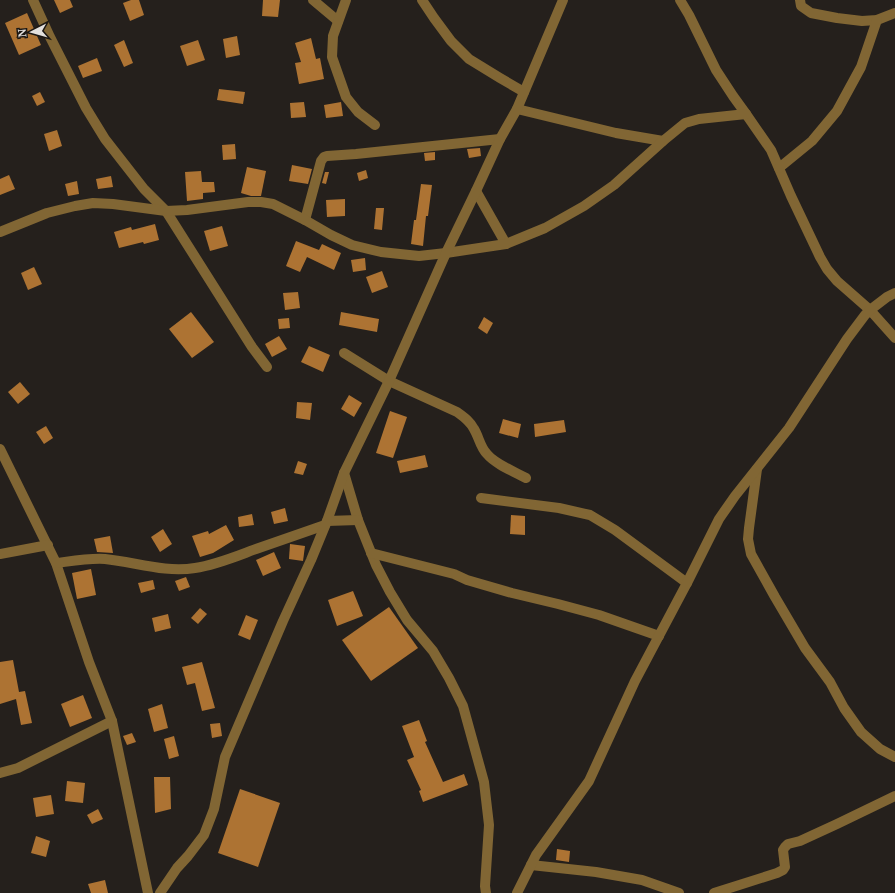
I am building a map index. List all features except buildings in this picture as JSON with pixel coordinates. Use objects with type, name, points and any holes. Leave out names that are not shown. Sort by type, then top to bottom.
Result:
[{"type":"street","points":[[33,0],[86,108],[105,139],[144,189],[166,211],[252,347],[267,367]]},
{"type":"street","points":[[313,0],[338,21]]},
{"type":"street","points":[[346,0],[333,36],[332,57],[338,78],[346,97],[358,112],[376,125]]},
{"type":"street","points":[[422,0],[451,41],[469,59],[524,92]]},
{"type":"street","points":[[160,893],[177,868],[204,835],[214,809],[226,757],[283,621],[311,560],[344,473],[389,381],[446,253],[500,139],[517,109],[563,0]]},
{"type":"street","points":[[680,0],[716,70],[771,150],[827,269],[837,282],[870,310],[895,338]]},
{"type":"street","points":[[800,0],[801,6],[811,13],[837,18],[862,21],[877,20],[895,13]]},
{"type":"street","points":[[779,168],[812,141],[837,111],[861,67],[877,20]]},
{"type":"street","points":[[517,109],[616,133],[662,141]]},
{"type":"street","points":[[0,232],[47,213],[93,203],[166,211],[187,210],[248,202],[261,202],[273,204],[352,245],[381,252],[419,256],[506,244],[545,228],[584,206],[614,185],[662,141],[685,124],[699,119],[746,114]]},
{"type":"street","points":[[305,220],[321,161],[324,157],[500,139]]},
{"type":"street","points":[[476,191],[506,244]]},
{"type":"street","points":[[516,893],[536,855],[589,780],[635,681],[719,519],[735,496],[789,428],[847,339],[870,310],[895,293]]},
{"type":"street","points":[[344,353],[389,381],[457,412],[467,419],[474,429],[481,446],[494,461],[526,478]]},
{"type":"street","points":[[0,449],[56,563],[88,662],[112,721],[148,893]]},
{"type":"street","points":[[757,469],[748,539],[751,554],[805,648],[830,682],[844,708],[861,732],[880,749],[895,757]]},
{"type":"street","points":[[344,473],[358,520],[376,565],[407,620],[433,651],[463,706],[484,782],[489,825],[485,886],[486,893]]},
{"type":"street","points":[[481,498],[559,508],[590,515],[615,530],[687,583]]},
{"type":"street","points":[[56,563],[104,559],[152,567],[183,569],[195,568],[208,566],[326,523],[358,520]]},
{"type":"street","points":[[0,554],[48,545]]},
{"type":"street","points":[[371,553],[454,574],[467,580],[512,594],[599,615],[659,636]]},
{"type":"street","points":[[0,773],[18,768],[112,721]]},
{"type":"street","points":[[714,893],[783,870],[785,868],[783,850],[788,844],[800,841],[895,796]]},
{"type":"street","points":[[531,865],[596,872],[642,880],[679,893]]}]
